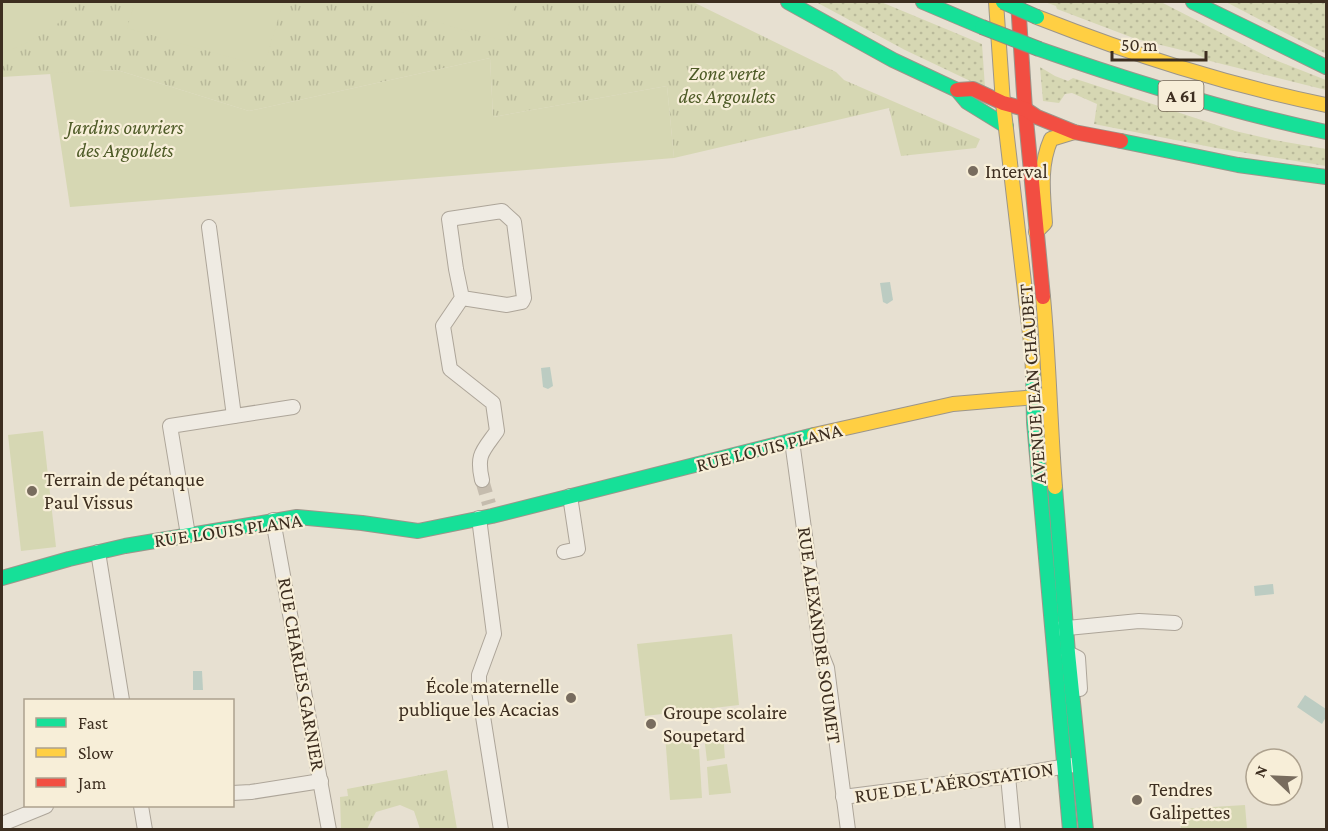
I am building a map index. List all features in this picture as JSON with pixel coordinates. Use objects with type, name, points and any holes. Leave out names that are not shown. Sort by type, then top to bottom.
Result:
[{"type":"main road","points":[[788,2],[893,60],[957,90],[968,102],[1006,126]]},
{"type":"main road","name":"A 61","points":[[923,2],[1039,49],[1126,79],[1225,109],[1326,132]]},
{"type":"main road","name":"AVENUE JEAN CHAUBET","points":[[996,2],[1003,103],[1032,351],[1033,399],[1059,629],[1068,653],[1086,825]]},
{"type":"main road","name":"A 61","points":[[1003,2],[1129,52],[1172,66],[1326,105]]},
{"type":"main road","name":"AVENUE JEAN CHAUBET","points":[[1018,2],[1024,109],[1049,360],[1064,766],[1070,830]]},
{"type":"main road","points":[[1193,2],[1326,67]]},
{"type":"main road","points":[[957,90],[973,89],[1074,132],[1238,165],[1326,177]]},
{"type":"main road","points":[[1036,232],[1045,224],[1043,165],[1047,147],[1052,139],[1074,132]]},
{"type":"main road","name":"RUE LOUIS PLANA","points":[[2,578],[98,552],[297,517],[418,531],[953,404],[1049,396]]},
{"type":"street","points":[[462,298],[507,305],[522,302],[524,298],[514,222],[502,211],[449,219],[462,298],[443,326],[450,369],[493,403],[497,431],[480,456],[478,463],[482,480]]},
{"type":"street","points":[[209,227],[234,416]]},
{"type":"street","points":[[188,535],[170,426],[293,407]]},
{"type":"street","name":"RUE ALEXANDRE SOUMET","points":[[792,441],[848,830]]},
{"type":"street","points":[[564,552],[578,549],[570,496]]},
{"type":"street","points":[[487,513],[494,634],[479,675],[479,691],[501,830]]},
{"type":"street","name":"RUE CHARLES GARNIER","points":[[273,520],[329,830]]},
{"type":"street","points":[[98,552],[122,699]]},
{"type":"street","points":[[1059,629],[1139,621],[1175,624]]},
{"type":"street","name":"AVENUE JEAN CHAUBET","points":[[1068,653],[1078,658],[1091,813],[1086,825]]},
{"type":"street","points":[[1064,766],[1079,764]]},
{"type":"street","name":"RUE DE L'AÉROSTATION","points":[[843,797],[1008,776],[1064,766]]},
{"type":"street","points":[[1008,776],[1012,830]]},
{"type":"street","points":[[234,793],[321,781]]},
{"type":"street","points":[[2,824],[44,807]]},
{"type":"street","points":[[141,807],[146,830]]},
{"type":"green space","name":"Zone verte des Argoulets","points":[[2,2],[693,2],[836,72],[844,80],[980,139],[976,148],[901,156],[889,108],[674,158],[667,86],[493,117],[490,58],[249,111],[117,70],[2,77]]},
{"type":"green space","points":[[2,2],[80,2],[44,33],[2,53]]},
{"type":"green space","points":[[135,2],[283,2],[264,67],[127,28]]},
{"type":"green space","points":[[365,2],[515,2],[504,41]]},
{"type":"green space","points":[[816,2],[881,2],[982,44],[985,88],[905,50]]},
{"type":"green space","points":[[1045,2],[1161,2],[1270,58],[1326,80],[1326,90],[1210,61],[1194,53],[1136,39],[1057,9],[1056,6]]},
{"type":"green space","points":[[1226,2],[1326,2],[1326,54]]},
{"type":"green space","name":"Jardins ouvriers des Argoulets","points":[[490,58],[493,117],[667,86],[674,158],[70,207],[50,73],[117,70],[249,111]]},
{"type":"green space","points":[[1040,67],[1068,81],[1073,78],[1235,131],[1326,149],[1326,166],[1216,148],[1094,124],[1097,104],[1072,93],[1065,94],[1059,103],[1043,101]]},
{"type":"green space","name":"Terrain de pétanque Paul Vissus","points":[[43,431],[56,547],[21,551],[8,435]]},
{"type":"green space","points":[[732,634],[739,705],[645,716],[637,644]]},
{"type":"green space","points":[[698,731],[702,798],[670,800],[665,734]]},
{"type":"green space","points":[[723,733],[725,758],[707,761],[704,736]]},
{"type":"green space","points":[[727,764],[731,793],[709,795],[707,767]]},
{"type":"green space","points":[[447,770],[457,829],[420,829],[414,811],[400,805],[376,812],[367,829],[341,829],[340,797],[348,796],[347,789]]},
{"type":"green space","points":[[1244,805],[1247,829],[1181,829],[1180,809]]},
{"type":"shaded area","points":[[890,282],[893,300],[887,304],[883,302],[880,283]]},
{"type":"shaded area","points":[[550,367],[553,386],[548,389],[543,387],[541,368]]},
{"type":"shaded area","points":[[1273,584],[1274,594],[1255,596],[1254,586]]},
{"type":"shaded area","points":[[193,671],[202,671],[203,690],[193,690]]},
{"type":"shaded area","points":[[1305,695],[1326,709],[1326,717],[1322,724],[1297,707]]},
{"type":"tunnel","points":[[482,480],[489,504]]},
{"type":"traffic: fast","points":[[788,2],[893,60],[957,90],[967,102],[1006,126]]},
{"type":"traffic: fast","points":[[923,2],[982,27]]},
{"type":"traffic: fast","points":[[1003,2],[1037,17]]},
{"type":"traffic: fast","points":[[1193,2],[1326,67]]},
{"type":"traffic: fast","points":[[982,27],[1039,49]]},
{"type":"traffic: fast","points":[[1039,49],[1181,95],[1326,132]]},
{"type":"traffic: fast","points":[[1121,141],[1238,165],[1326,177]]},
{"type":"traffic: fast","points":[[1033,372],[1034,422],[1070,830]]},
{"type":"traffic: fast","points":[[2,578],[125,546],[297,517],[418,531],[492,516],[814,435]]},
{"type":"traffic: fast","points":[[1055,487],[1068,653],[1086,830]]},
{"type":"traffic: slow","points":[[996,2],[1003,103],[1033,372]]},
{"type":"traffic: slow","points":[[1037,17],[1180,67],[1251,88],[1326,105]]},
{"type":"traffic: slow","points":[[1036,232],[1045,223],[1043,170],[1047,149],[1051,139],[1074,132]]},
{"type":"traffic: slow","points":[[1043,297],[1055,487]]},
{"type":"traffic: slow","points":[[814,435],[953,404],[1049,396]]},
{"type":"traffic: jam","points":[[1018,2],[1025,109],[1043,297]]},
{"type":"traffic: jam","points":[[957,90],[973,89],[1003,103],[1025,109],[1037,117],[1074,132],[1121,141]]},
{"type":"place","name":"Interval","points":[[973,171]]},
{"type":"place","name":"Terrain de pétanque Paul Vissus","points":[[32,491]]},
{"type":"place","name":"École maternelle publique les Acacias","points":[[571,698]]},
{"type":"place","name":"Groupe scolaire Soupetard","points":[[651,724]]},
{"type":"place","name":"Tendres Galipettes","points":[[1137,800]]}]
